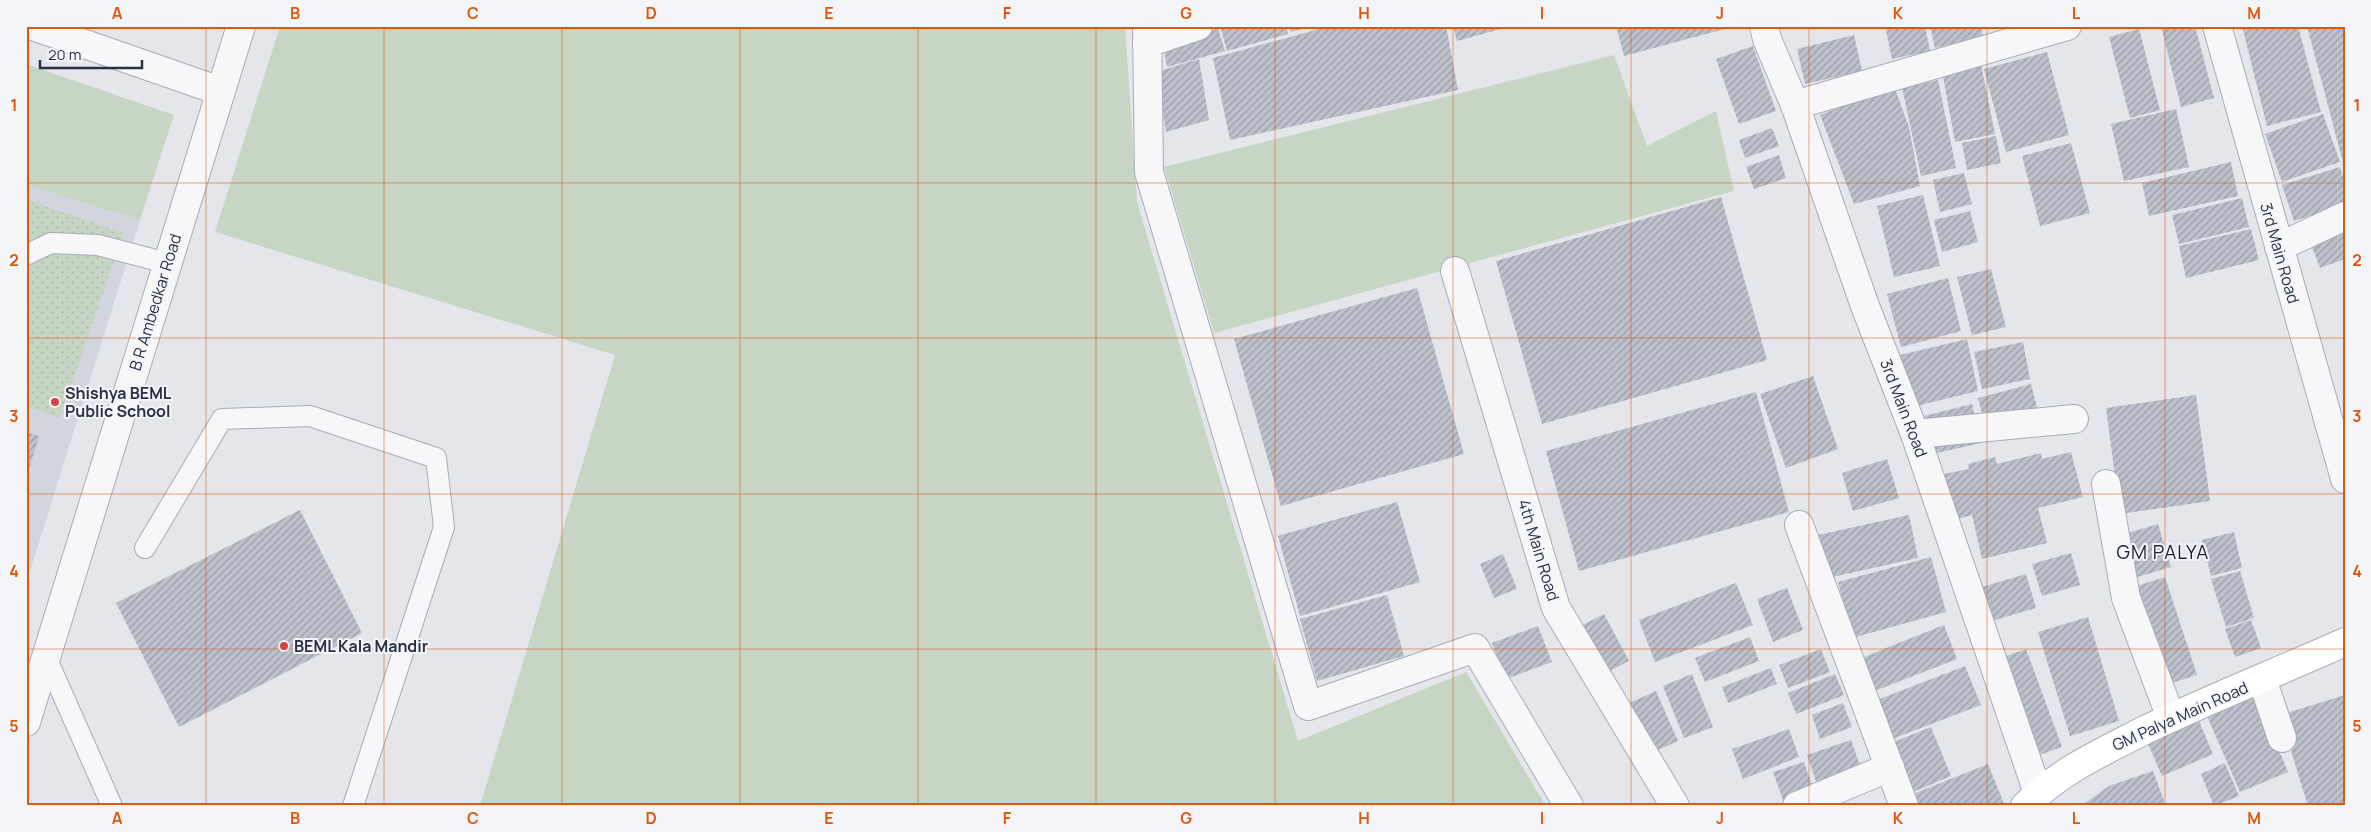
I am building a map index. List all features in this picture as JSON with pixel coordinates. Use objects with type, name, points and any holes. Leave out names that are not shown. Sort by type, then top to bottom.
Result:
[{"type":"main road","name":"GM Palya Main Road","points":[[2032,799],[2092,756],[2171,718],[2345,642]]},
{"type":"street","points":[[33,26],[220,91]]},
{"type":"street","name":"B R Ambedkar Road","points":[[26,722],[241,26]]},
{"type":"street","points":[[1198,26],[1147,35],[1148,172],[1308,706],[1475,648],[1569,806]]},
{"type":"street","name":"3rd Main Road","points":[[1764,26],[1767,39],[1795,105],[1865,306],[1915,434],[2032,799]]},
{"type":"street","points":[[1795,105],[2067,26]]},
{"type":"street","name":"3rd Main Road","points":[[2217,26],[2345,479]]},
{"type":"street","points":[[2278,247],[2345,216]]},
{"type":"street","name":"4th Main Road","points":[[1454,271],[1556,608],[1675,806]]},
{"type":"street","points":[[1915,434],[2074,419]]},
{"type":"street","points":[[2106,484],[2126,598],[2171,718]]},
{"type":"street","points":[[1799,524],[1904,806]]},
{"type":"street","points":[[2267,677],[2289,735]]},
{"type":"street","points":[[1797,806],[1890,767]]},
{"type":"lane","points":[[26,254],[51,244],[98,245],[167,263]]},
{"type":"lane","points":[[145,548],[222,419],[310,416],[436,458],[444,527],[353,806]]},
{"type":"lane","points":[[46,657],[112,806]]},
{"type":"shaded area","name":"Shishya BEML Public School","points":[[26,185],[140,220],[26,584]]},
{"type":"green space","points":[[280,26],[1125,26],[1137,202],[1298,741],[1466,672],[1546,806],[480,806],[615,355],[215,232]]},
{"type":"green space","points":[[1614,55],[1647,146],[1716,111],[1734,191],[1214,333],[1164,167]]},
{"type":"green space","points":[[26,64],[174,115],[140,220],[26,185]]},
{"type":"green space","points":[[26,200],[123,233],[60,418],[26,406]]},
{"type":"building","points":[[1232,26],[1286,26],[1288,34],[1227,51],[1221,29]]},
{"type":"building","points":[[1289,26],[1310,26],[1310,27],[1291,32]]},
{"type":"building","points":[[1330,26],[1446,26],[1458,90],[1230,140],[1213,58]]},
{"type":"building","points":[[1453,26],[1508,26],[1508,27],[1457,41]]},
{"type":"building","points":[[1616,26],[1732,26],[1732,27],[1624,56]]},
{"type":"building","points":[[1885,26],[1925,26],[1930,51],[1892,59]]},
{"type":"building","points":[[1930,26],[1981,26],[1983,37],[1935,48]]},
{"type":"building","points":[[2161,26],[2195,26],[2214,98],[2181,107]]},
{"type":"building","points":[[2242,26],[2298,26],[2321,112],[2267,126]]},
{"type":"building","points":[[2307,26],[2343,26],[2345,33],[2345,170]]},
{"type":"building","points":[[1218,28],[1225,51],[1167,67],[1164,50]]},
{"type":"building","points":[[2139,29],[2160,110],[2130,118],[2109,37]]},
{"type":"building","points":[[1854,35],[1862,71],[1805,84],[1797,49]]},
{"type":"building","points":[[1753,46],[1776,111],[1739,124],[1716,59]]},
{"type":"building","points":[[2047,52],[2069,135],[2006,152],[1984,69]]},
{"type":"building","points":[[1199,59],[1209,120],[1166,132],[1156,72]]},
{"type":"building","points":[[1981,64],[1995,134],[1955,142],[1942,71]]},
{"type":"building","points":[[1938,80],[1956,168],[1921,176],[1902,88]]},
{"type":"building","points":[[1894,86],[1909,127],[1920,186],[1854,204],[1820,115]]},
{"type":"building","points":[[2176,109],[2189,167],[2124,181],[2111,124]]},
{"type":"building","points":[[2323,114],[2340,162],[2282,182],[2265,134]]},
{"type":"building","points":[[1772,128],[1779,146],[1745,158],[1739,140]]},
{"type":"building","points":[[1996,136],[2001,163],[1967,170],[1962,143]]},
{"type":"building","points":[[2071,143],[2090,213],[2040,226],[2022,156]]},
{"type":"building","points":[[1779,155],[1786,178],[1754,189],[1746,167]]},
{"type":"building","points":[[2231,162],[2238,196],[2149,216],[2142,183]]},
{"type":"building","points":[[2340,167],[2345,183],[2345,205],[2294,221],[2282,185]]},
{"type":"building","points":[[1964,173],[1972,204],[1940,212],[1933,180]]},
{"type":"building","points":[[1923,195],[1940,266],[1894,277],[1877,206]]},
{"type":"building","points":[[1721,197],[1767,360],[1542,424],[1496,261]]},
{"type":"building","points":[[2242,198],[2249,227],[2179,244],[2172,215]]},
{"type":"building","points":[[1970,211],[1978,242],[1942,252],[1934,220]]},
{"type":"building","points":[[2345,223],[2345,259],[2320,268],[2308,237]]},
{"type":"building","points":[[2251,229],[2259,260],[2186,278],[2179,246]]},
{"type":"building","points":[[1991,269],[2006,327],[1972,335],[1957,277]]},
{"type":"building","points":[[1948,278],[1961,331],[1901,347],[1887,294]]},
{"type":"building","points":[[1417,288],[1464,454],[1281,506],[1234,339]]},
{"type":"building","points":[[1967,339],[1978,391],[1908,408],[1896,356]]},
{"type":"building","points":[[2023,342],[2030,379],[1982,389],[1974,352]]},
{"type":"building","points":[[1813,376],[1838,449],[1786,468],[1760,394]]},
{"type":"building","points":[[2031,384],[2041,423],[1988,436],[1978,398]]},
{"type":"building","points":[[1756,392],[1789,512],[1579,571],[1546,451]]},
{"type":"building","points":[[2196,395],[2210,501],[2120,514],[2106,408]]},
{"type":"building","points":[[1972,404],[1981,443],[1924,456],[1916,418]]},
{"type":"building","name":"Shishya BEML Public School","points":[[26,432],[39,436],[27,476],[26,476]]},
{"type":"building","points":[[2071,452],[2083,497],[2038,508],[2047,543],[1982,559],[1972,515],[1950,521],[1939,475],[1969,469],[1968,464],[1995,457],[1997,464],[2041,453],[2042,459]]},
{"type":"building","points":[[1887,459],[1899,498],[1853,511],[1842,473]]},
{"type":"building","points":[[1397,502],[1420,582],[1300,616],[1278,536]]},
{"type":"building","name":"BEML Kala Mandir","points":[[300,510],[362,633],[179,727],[116,603]]},
{"type":"building","points":[[1909,515],[1918,558],[1819,580],[1809,537]]},
{"type":"building","points":[[2158,524],[2171,567],[2134,578],[2121,535]]},
{"type":"building","points":[[2234,532],[2242,568],[2211,576],[2202,540]]},
{"type":"building","points":[[2071,553],[2080,585],[2042,596],[2032,564]]},
{"type":"building","points":[[1503,554],[1517,589],[1494,598],[1480,564]]},
{"type":"building","points":[[1931,557],[1946,612],[1852,638],[1838,582]]},
{"type":"building","points":[[2240,571],[2254,618],[2226,627],[2211,579]]},
{"type":"building","points":[[2026,574],[2036,608],[1975,626],[1965,592]]},
{"type":"building","points":[[2165,577],[2197,675],[2166,685],[2134,587]]},
{"type":"building","points":[[1736,583],[1753,625],[1655,662],[1639,620]]},
{"type":"building","points":[[1787,588],[1803,630],[1773,642],[1757,599]]},
{"type":"building","points":[[1387,595],[1404,656],[1317,681],[1300,619]]},
{"type":"building","points":[[1604,614],[1629,661],[1592,680],[1567,633]]},
{"type":"building","points":[[2088,617],[2119,721],[2070,736],[2038,632]]},
{"type":"building","points":[[2251,620],[2261,648],[2235,657],[2225,629]]},
{"type":"building","points":[[1944,625],[1957,659],[1872,692],[1859,659]]},
{"type":"building","points":[[1538,626],[1552,662],[1506,679],[1492,643]]},
{"type":"building","points":[[1750,637],[1759,661],[1705,682],[1695,658]]},
{"type":"building","points":[[1821,649],[1830,672],[1788,688],[1779,665]]},
{"type":"building","points":[[2026,649],[2062,747],[2025,760],[1989,662]]},
{"type":"building","points":[[1965,666],[1981,705],[1887,741],[1872,702]]},
{"type":"building","points":[[1771,668],[1777,684],[1728,703],[1722,687]]},
{"type":"building","points":[[1692,674],[1713,727],[1684,738],[1663,686]]},
{"type":"building","points":[[1835,674],[1844,695],[1796,714],[1788,693]]},
{"type":"building","points":[[1656,691],[1678,741],[1649,754],[1627,704]]},
{"type":"building","points":[[2256,695],[2288,772],[2240,792],[2207,716]]},
{"type":"building","points":[[2345,695],[2345,806],[2308,806],[2280,715]]},
{"type":"building","points":[[1843,703],[1852,727],[1820,739],[1812,715]]},
{"type":"building","points":[[2199,721],[2213,754],[2162,776],[2148,744]]},
{"type":"building","points":[[1931,727],[1951,776],[1911,793],[1891,743]]},
{"type":"building","points":[[1789,729],[1799,757],[1743,779],[1732,749]]},
{"type":"building","points":[[1851,740],[1861,769],[1817,784],[1807,755]]},
{"type":"building","points":[[1804,762],[1814,792],[1784,803],[1773,772]]},
{"type":"building","points":[[2225,763],[2239,796],[2214,806],[2201,774]]},
{"type":"building","points":[[1988,764],[2005,806],[1912,806],[1908,796]]},
{"type":"building","points":[[2153,771],[2166,806],[2081,806],[2109,786]]},
{"type":"place","name":"Shishya BEML Public School","points":[[55,402]]},
{"type":"place","name":"BEML Kala Mandir","points":[[284,646]]},
{"type":"district","name":"GM PALYA","points":[[2163,552]]}]
